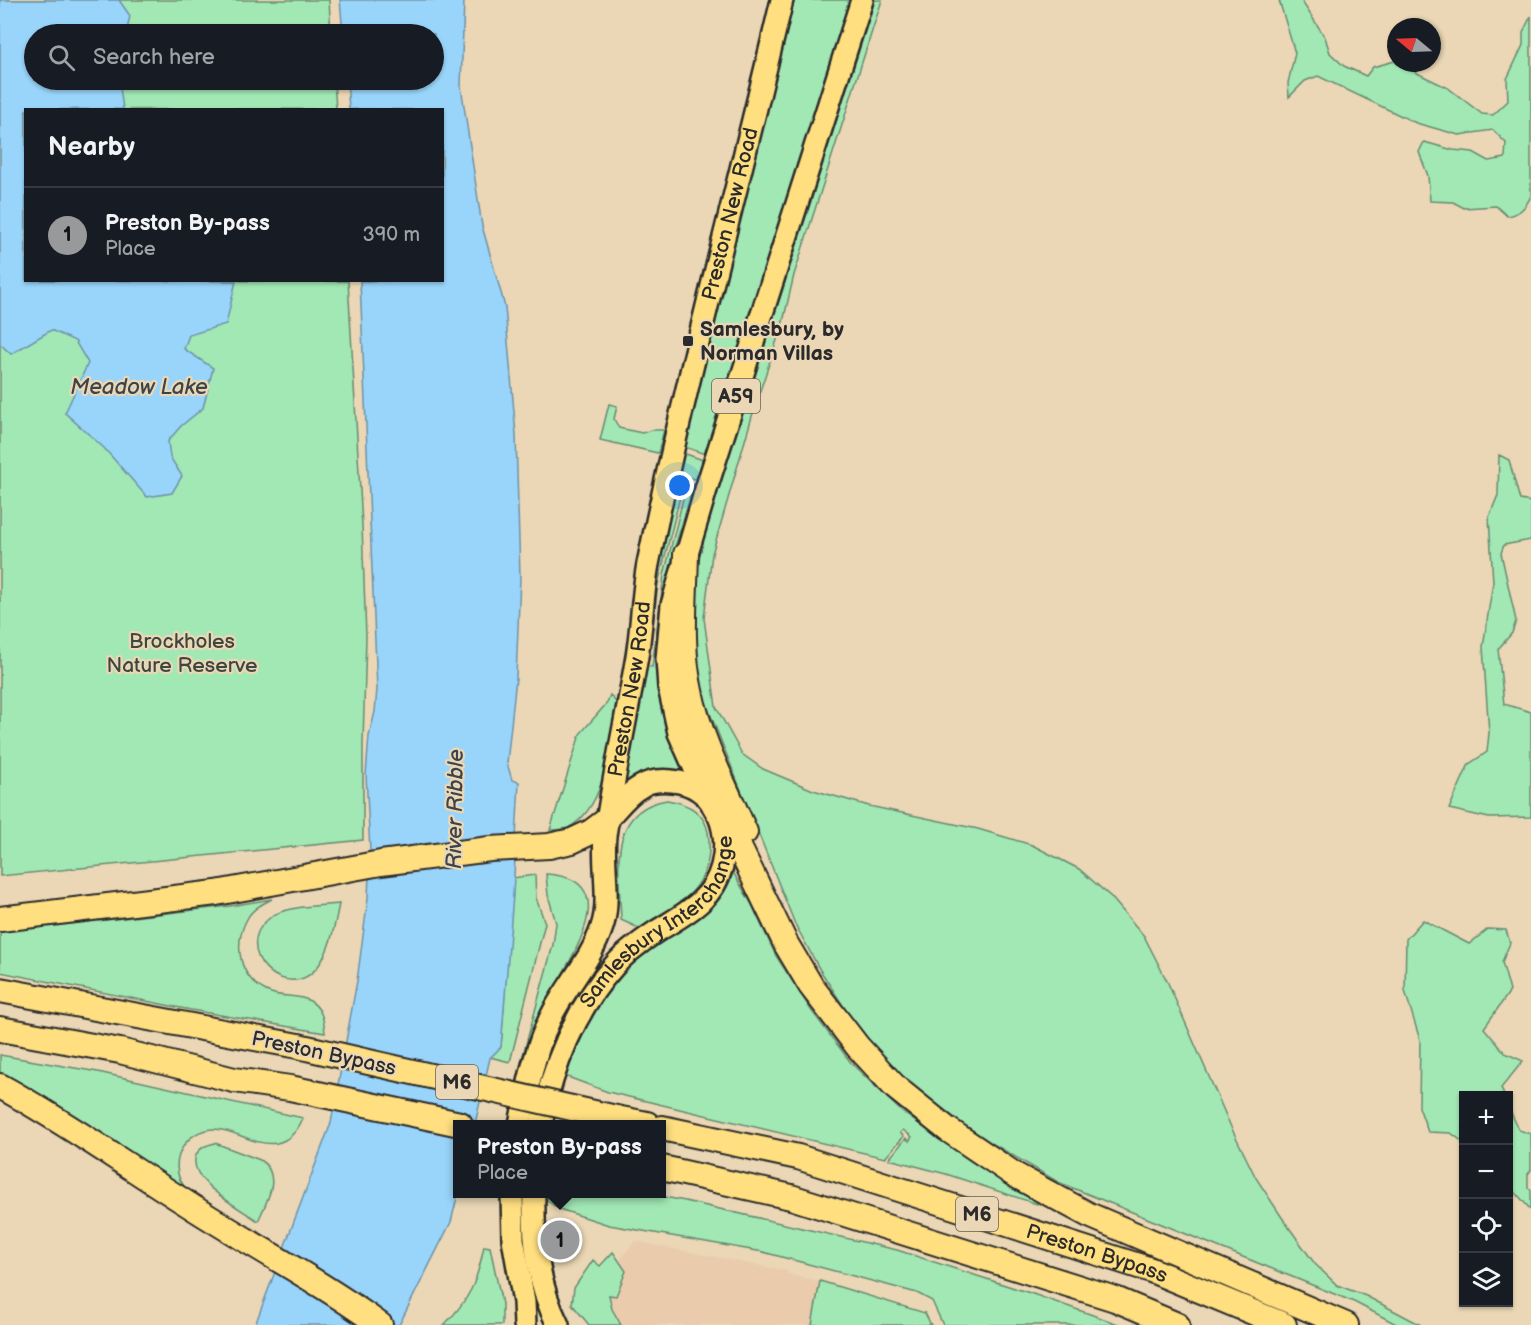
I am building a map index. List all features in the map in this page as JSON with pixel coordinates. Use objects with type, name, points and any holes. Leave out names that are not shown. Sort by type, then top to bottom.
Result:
[{"type":"highway","name":"Preston New Road","points":[[608,818],[636,660],[649,561],[674,444],[782,0]]},
{"type":"highway","name":"Preston New Road","points":[[710,800],[680,733],[669,687],[667,659],[672,605],[686,554],[862,0]]},
{"type":"highway","points":[[686,554],[684,637],[690,692],[700,727],[764,876],[786,944]]},
{"type":"highway","name":"Samlesbury Interchange","points":[[521,1120],[542,1037],[553,1012],[588,957],[602,929],[606,906],[604,853],[608,818],[632,792],[652,781],[676,781],[696,788],[710,800],[724,838],[724,855],[717,882],[697,906],[632,949],[601,982],[583,1009],[566,1042],[550,1088],[542,1120]]},
{"type":"highway","points":[[710,800],[740,849],[786,944],[811,986],[858,1047],[896,1088],[947,1129],[1016,1175],[1089,1215],[1346,1325]]},
{"type":"highway","points":[[0,919],[216,893],[326,872],[479,850],[549,846],[572,841],[591,832],[608,818]]},
{"type":"highway","name":"Preston Bypass","points":[[0,990],[298,1046],[625,1120]]},
{"type":"highway","name":"Preston Bypass","points":[[0,1029],[120,1051],[234,1080],[290,1088],[453,1123]]},
{"type":"highway","points":[[0,1086],[83,1136],[187,1204],[317,1281],[380,1325]]},
{"type":"highway","name":"Preston Bypass","points":[[666,1129],[798,1157],[1151,1270],[1284,1325]]},
{"type":"highway","name":"Preston Bypass","points":[[666,1169],[791,1197],[1115,1299],[1177,1325]]},
{"type":"highway","points":[[512,1198],[512,1233],[524,1302],[525,1325]]},
{"type":"highway","points":[[534,1198],[535,1251],[542,1288],[558,1325]]},
{"type":"shaded area","points":[[635,1241],[788,1271],[787,1274],[820,1281],[812,1325],[621,1325],[612,1309],[609,1294],[615,1295],[626,1271],[619,1261]]},
{"type":"green space","name":"Brockholes Nature Reserve","points":[[0,0],[329,0],[330,24],[24,24],[24,90],[335,90],[336,108],[24,108],[24,282],[348,282],[366,637],[363,840],[0,876]]},
{"type":"green space","points":[[794,0],[851,0],[705,454],[685,447]]},
{"type":"green space","points":[[875,0],[882,0],[794,275],[783,322],[755,406],[712,554],[704,618],[716,707],[742,754],[763,769],[813,790],[869,806],[978,829],[1032,845],[1079,869],[1111,897],[1144,936],[1168,983],[1231,1127],[1256,1178],[1315,1264],[1337,1285],[1366,1296],[1421,1325],[1398,1325],[1354,1302],[1058,1182],[995,1145],[953,1117],[912,1085],[866,1041],[820,970],[795,924],[701,691],[693,641],[695,592],[701,545]]},
{"type":"green space","points":[[1279,0],[1301,0],[1325,37],[1330,53],[1344,66],[1366,76],[1373,67],[1387,63],[1387,72],[1415,72],[1448,88],[1482,114],[1493,115],[1508,101],[1507,79],[1523,45],[1523,32],[1531,16],[1531,195],[1527,203],[1519,212],[1507,216],[1496,206],[1464,208],[1453,202],[1430,201],[1428,176],[1419,152],[1424,142],[1453,150],[1473,152],[1489,161],[1505,158],[1506,143],[1493,130],[1459,135],[1416,123],[1318,76],[1305,81],[1289,97],[1288,83],[1295,53]]},
{"type":"green space","points":[[609,404],[617,406],[614,419],[619,428],[642,433],[664,430],[658,453],[600,440]]},
{"type":"green space","points":[[683,453],[703,460],[696,479],[685,477],[658,584],[649,659],[644,658],[653,586]]},
{"type":"green space","points":[[1499,455],[1509,460],[1520,500],[1531,502],[1531,540],[1504,545],[1501,553],[1516,621],[1512,633],[1498,649],[1504,704],[1531,712],[1531,817],[1489,818],[1449,809],[1469,764],[1487,752],[1489,733],[1483,647],[1493,582],[1489,517],[1498,495]]},
{"type":"green space","points":[[687,483],[694,485],[674,550],[665,596],[668,725],[684,771],[653,772],[638,776],[624,784],[643,666],[652,667],[664,575]]},
{"type":"green space","points":[[610,695],[616,702],[609,753],[592,805],[568,828],[550,830],[580,734],[607,703]]},
{"type":"green space","points":[[667,800],[693,809],[703,819],[708,832],[709,854],[704,873],[694,890],[643,930],[621,920],[620,846],[625,830],[634,816],[647,806]]},
{"type":"green space","points":[[730,867],[751,903],[776,956],[811,1010],[852,1064],[902,1112],[972,1162],[1038,1200],[1037,1204],[946,1174],[889,1159],[906,1138],[909,1141],[912,1137],[903,1130],[900,1133],[904,1136],[885,1158],[608,1092],[565,1076],[576,1044],[601,998],[641,954]]},
{"type":"green space","points":[[546,874],[571,880],[585,891],[588,908],[585,928],[565,970],[544,1006],[524,1068],[520,1066],[553,945],[556,923],[548,895]]},
{"type":"green space","points":[[535,875],[536,898],[545,923],[510,1062],[490,1057],[501,1047],[513,878]]},
{"type":"green space","points":[[272,899],[252,912],[243,929],[240,950],[244,969],[257,985],[266,991],[277,995],[294,996],[314,1004],[322,1015],[325,1033],[191,1010],[0,972],[0,932],[230,906]]},
{"type":"green space","points":[[339,904],[327,951],[319,965],[306,977],[292,980],[279,977],[267,969],[259,958],[256,944],[259,930],[271,917],[277,913],[294,909]]},
{"type":"green space","points":[[1423,920],[1469,944],[1488,929],[1506,930],[1510,943],[1502,962],[1510,991],[1484,1028],[1505,1053],[1523,1061],[1501,1088],[1502,1091],[1459,1091],[1459,1139],[1451,1133],[1428,1132],[1419,1107],[1420,1040],[1405,991],[1406,939]]},
{"type":"green space","points":[[0,1055],[98,1072],[303,1118],[293,1134],[277,1143],[269,1144],[214,1129],[195,1135],[182,1149],[177,1167],[184,1186],[194,1196],[0,1076]]},
{"type":"green space","points":[[1513,1117],[1519,1130],[1531,1134],[1531,1170],[1528,1174],[1528,1188],[1531,1190],[1531,1210],[1513,1190]]},
{"type":"green space","points":[[215,1143],[260,1160],[271,1173],[271,1189],[258,1221],[216,1193],[199,1174],[195,1165],[196,1155],[202,1148]]},
{"type":"green space","points":[[666,1197],[685,1201],[897,1250],[1121,1325],[943,1325],[932,1301],[917,1293],[763,1252],[609,1225],[559,1209],[547,1198]]},
{"type":"green space","points":[[484,1246],[490,1247],[502,1304],[502,1325],[444,1325],[460,1307],[471,1289]]},
{"type":"green space","points":[[613,1252],[626,1271],[616,1296],[609,1295],[612,1309],[621,1325],[589,1325],[572,1304],[574,1288],[593,1260],[600,1266]]},
{"type":"green space","points":[[820,1281],[925,1313],[931,1325],[812,1325]]},
{"type":"water","name":"Meadow Lake","points":[[0,0],[119,0],[130,16],[128,24],[24,24],[24,90],[120,90],[123,108],[24,108],[24,282],[236,282],[226,324],[189,335],[184,349],[213,368],[203,408],[181,426],[168,441],[170,457],[182,476],[172,493],[147,497],[104,448],[65,413],[88,363],[75,341],[51,330],[11,354],[0,344]]},
{"type":"water","name":"River Ribble","points":[[340,0],[464,0],[461,86],[482,226],[505,307],[516,435],[520,577],[516,678],[507,763],[512,780],[519,782],[513,895],[501,1047],[490,1058],[476,1120],[453,1120],[453,1198],[457,1198],[451,1222],[399,1325],[255,1325],[331,1123],[357,981],[368,898],[370,850],[366,775],[369,736],[375,712],[377,689],[360,282],[444,282],[444,108],[349,108],[348,90],[444,90],[444,24],[342,24]]},
{"type":"place","name":"Samlesbury, by Norman Villas","points":[[688,341]]},
{"type":"place","name":"Preston By-pass","points":[[560,1240]]}]
